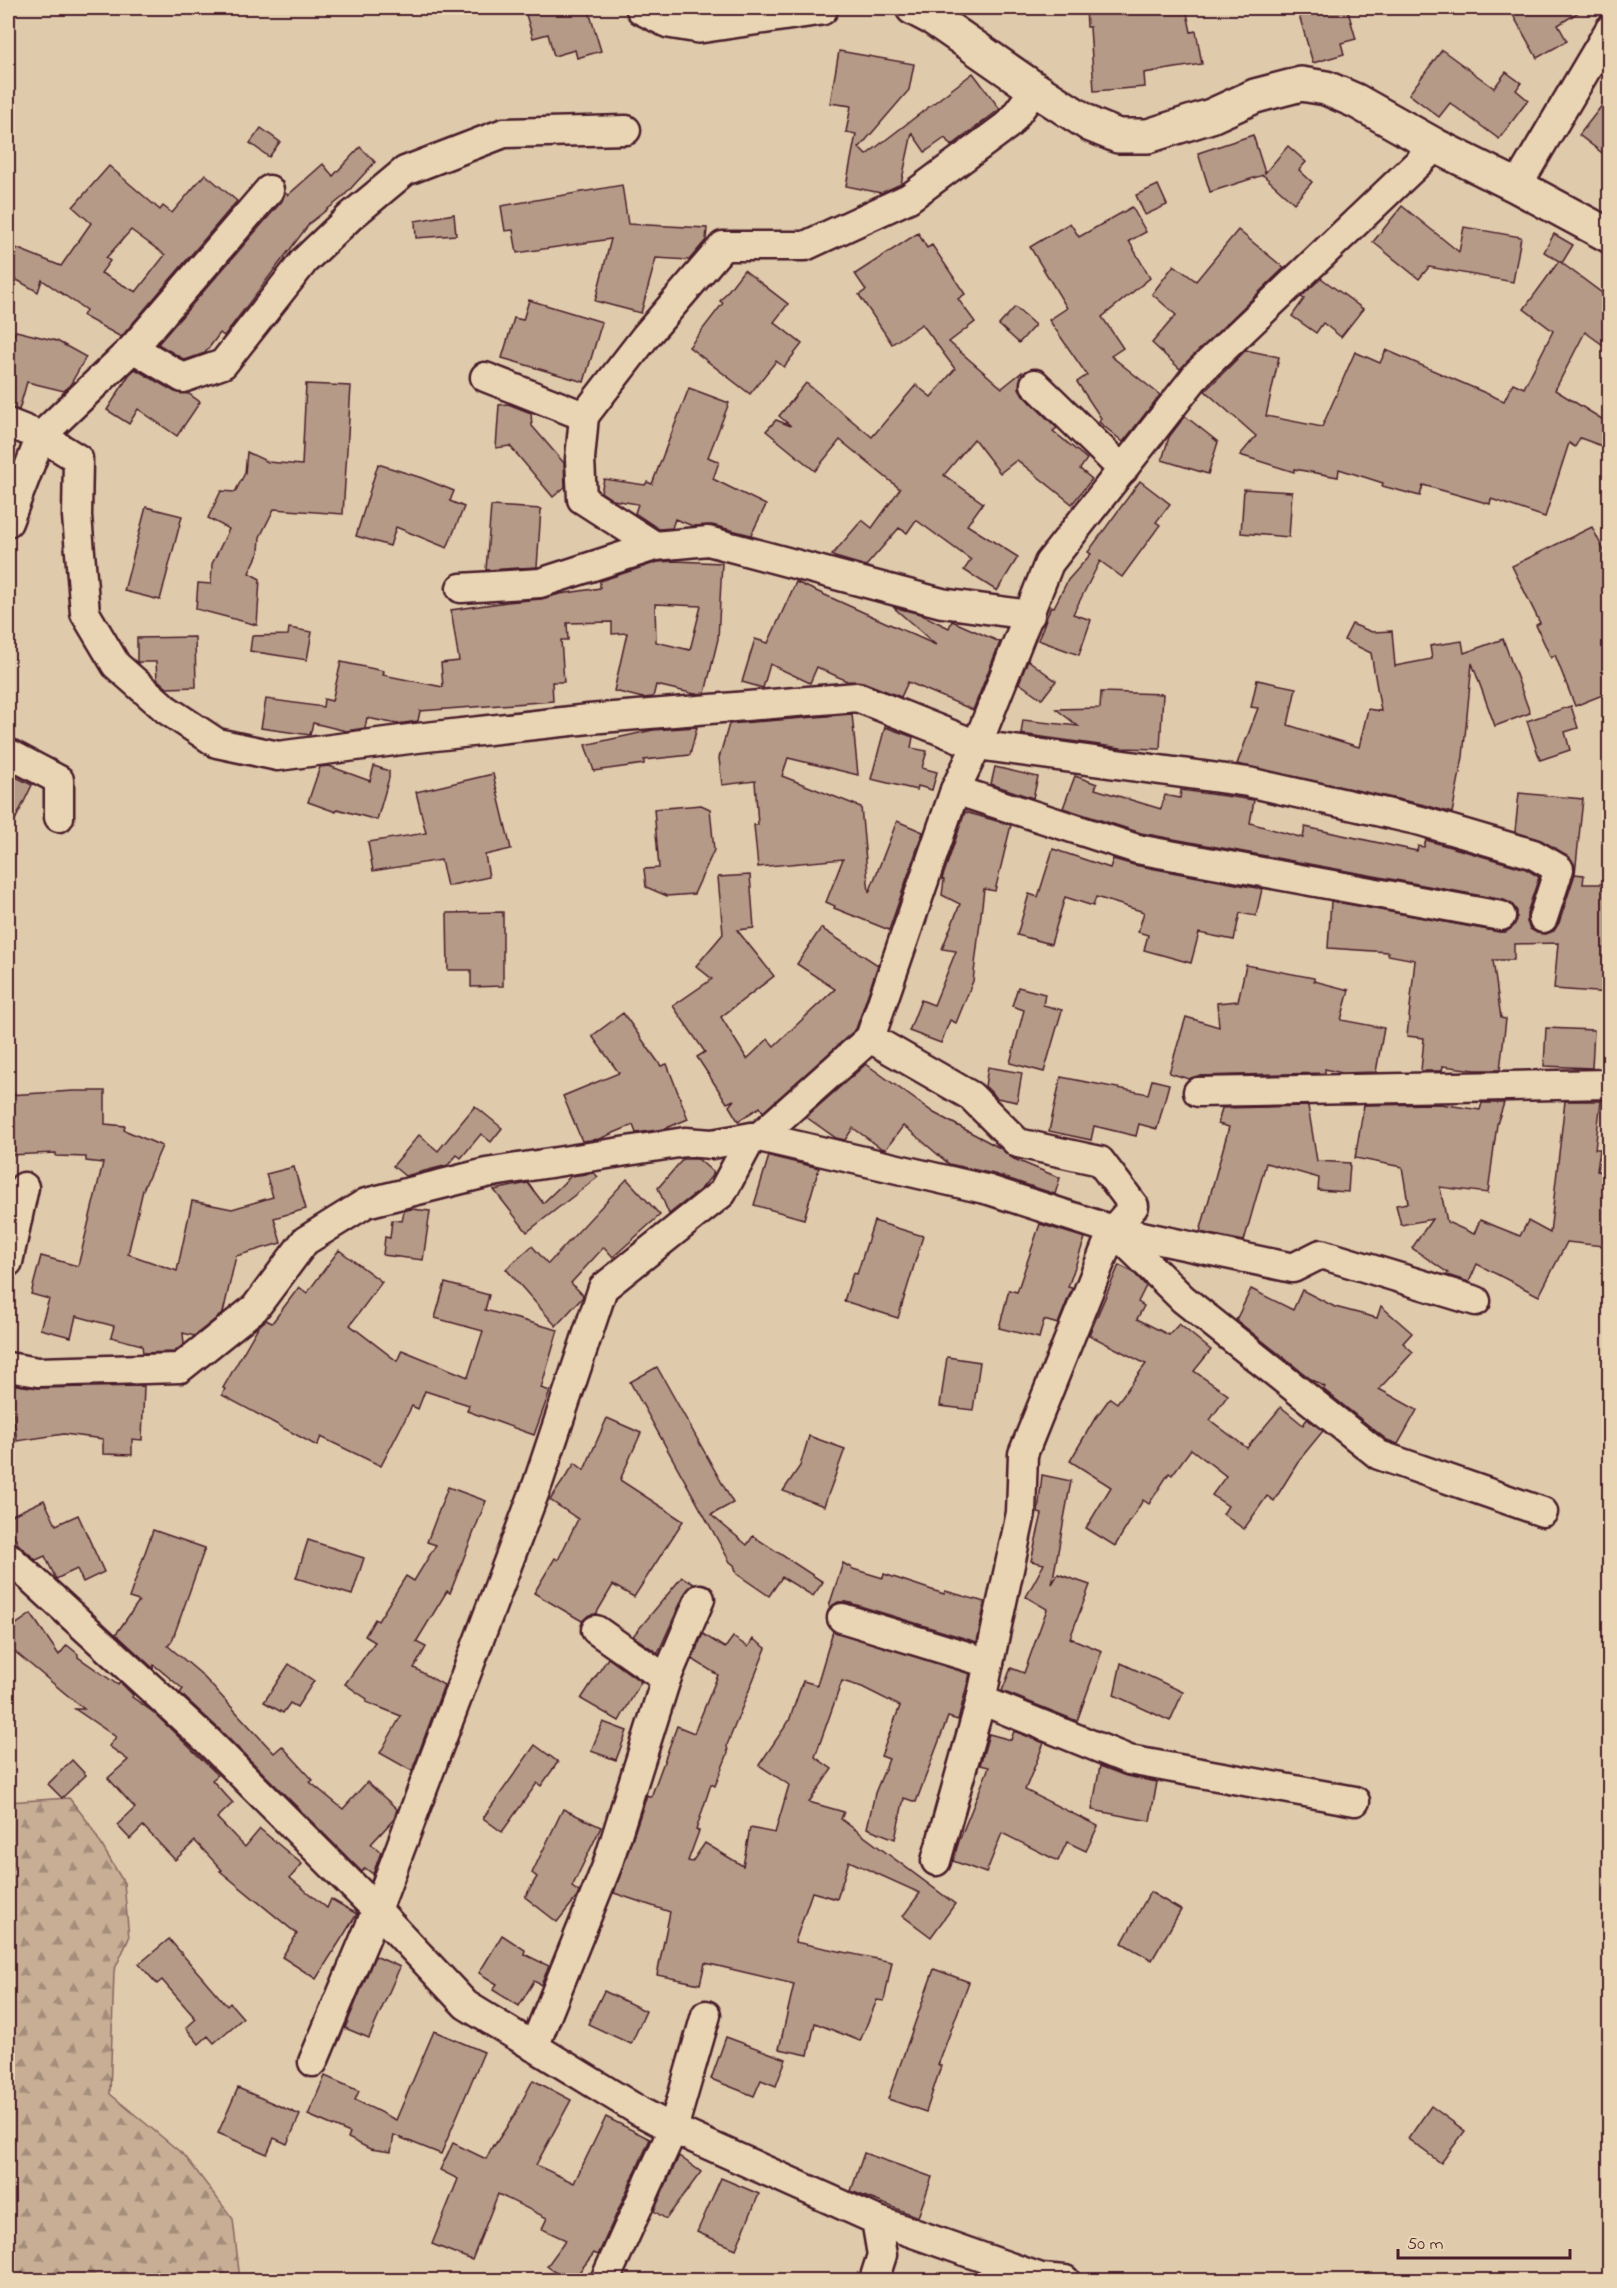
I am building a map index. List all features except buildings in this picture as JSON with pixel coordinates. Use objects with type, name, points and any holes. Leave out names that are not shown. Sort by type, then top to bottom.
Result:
[{"type":"main road","points":[[643,8],[669,21],[699,26],[759,12],[820,8]]},
{"type":"main road","points":[[913,8],[934,19],[1091,125],[1118,136],[1148,136],[1211,116],[1255,96],[1301,84],[1326,88],[1356,101],[1436,146],[1610,236]]},
{"type":"street","points":[[1517,186],[1610,29]]},
{"type":"street","points":[[655,546],[582,499],[580,459],[584,416],[645,337],[723,246],[805,246],[909,198],[1009,124],[1035,89]]},
{"type":"street","points":[[133,348],[183,378],[223,364],[304,261],[351,216],[405,171],[504,133],[626,130]]},
{"type":"street","points":[[313,2062],[377,1910],[538,1483],[603,1288],[722,1193],[756,1137],[870,1038],[955,790],[977,745],[1049,563],[1198,373],[1436,146]]},
{"type":"street","points":[[8,522],[41,436],[133,348],[269,190]]},
{"type":"street","points":[[485,377],[584,416]]},
{"type":"street","points":[[1035,384],[1123,470]]},
{"type":"street","points":[[8,423],[41,436],[78,459],[77,516],[86,613],[116,665],[167,710],[217,743],[278,756],[589,719],[857,697],[977,745],[1248,782],[1421,821],[1533,854],[1559,869],[1544,918]]},
{"type":"street","points":[[461,588],[540,583],[655,546],[708,542],[942,603],[1030,615]]},
{"type":"street","points":[[8,753],[59,780],[59,817]]},
{"type":"street","points":[[955,790],[1137,849],[1501,916]]},
{"type":"street","points":[[870,1038],[971,1096],[1018,1143],[1100,1161],[1134,1206],[1113,1230],[1023,1454],[1021,1513],[981,1700],[936,1861]]},
{"type":"street","points":[[1198,1092],[1610,1084]]},
{"type":"street","points":[[8,1367],[38,1372],[180,1368],[255,1308],[305,1241],[366,1203],[486,1173],[685,1142],[712,1144],[756,1137],[989,1190],[1113,1230],[1293,1268],[1321,1254],[1476,1300]]},
{"type":"street","points":[[8,1262],[24,1187]]},
{"type":"street","points":[[1113,1230],[1183,1299],[1379,1455],[1543,1512]]},
{"type":"street","points":[[8,1557],[208,1741],[377,1910],[466,2005],[639,2110],[673,2128],[876,2220],[1041,2278],[1065,2280]]},
{"type":"street","points":[[534,2047],[607,1866],[666,1679],[700,1599]]},
{"type":"street","points":[[842,1618],[988,1663]]},
{"type":"street","points":[[596,1630],[666,1679]]},
{"type":"street","points":[[981,1700],[1129,1760],[1355,1801]]},
{"type":"street","points":[[605,2280],[673,2128],[706,2015]]},
{"type":"street","points":[[874,2280],[882,2254],[876,2220]]},
{"type":"green space","points":[[69,1798],[88,1822],[124,1883],[129,1938],[114,1971],[110,2094],[185,2156],[233,2219],[240,2280],[8,2280],[8,1802]]}]
